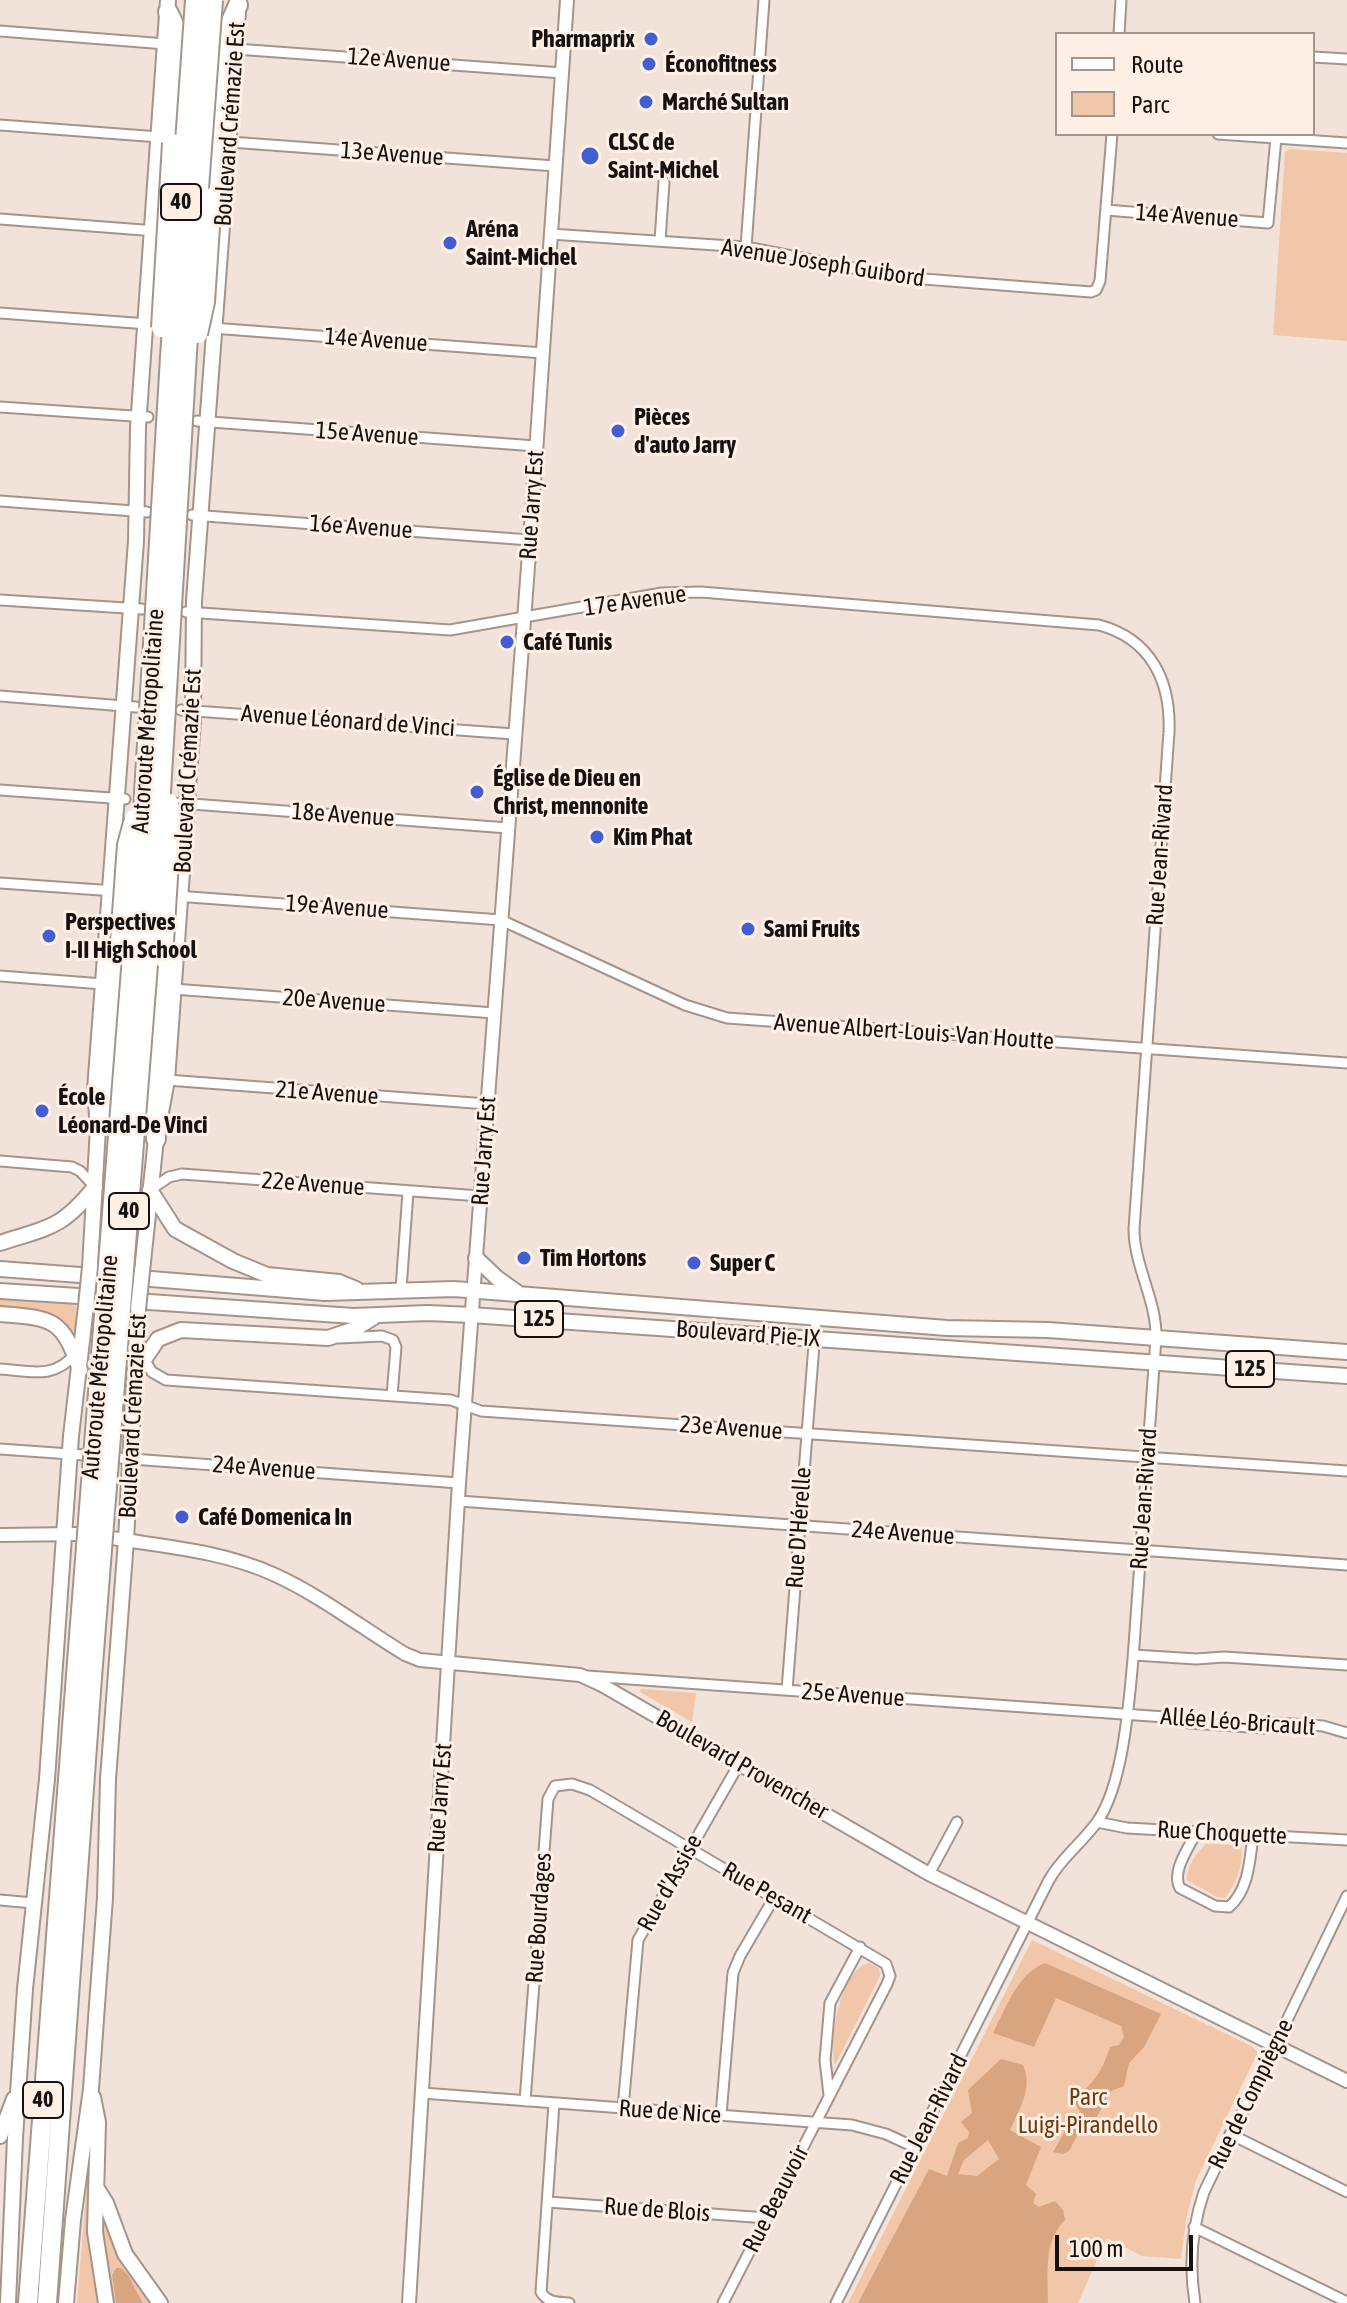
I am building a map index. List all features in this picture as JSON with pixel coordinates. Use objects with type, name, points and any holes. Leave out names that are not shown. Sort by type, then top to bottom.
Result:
[{"type":"highway","name":"Autoroute Métropolitaine","points":[[28,2303],[165,745],[176,402],[195,0]]},
{"type":"highway","name":"Autoroute Métropolitaine","points":[[47,2303],[84,1676],[146,774],[213,0]]},
{"type":"highway","points":[[176,402],[205,302],[224,37],[239,2]]},
{"type":"highway","points":[[168,6],[179,35],[165,140],[160,317],[176,402]]},
{"type":"highway","points":[[156,1139],[153,1093],[171,829],[165,745]]},
{"type":"highway","points":[[98,1128],[108,1090],[127,845],[146,774]]},
{"type":"main road","name":"Boulevard Crémazie Est","points":[[91,2089],[105,1898],[124,1458],[136,1344],[144,1306],[150,1190],[167,1080],[202,422],[218,235],[230,142],[239,2]]},
{"type":"main road","points":[[8,2303],[17,2092],[71,1534],[82,1301],[95,1187],[98,1128],[95,1090],[137,608],[143,418],[165,140],[168,6]]},
{"type":"main road","points":[[0,1243],[64,1220],[77,1210],[95,1187]]},
{"type":"main road","points":[[150,1190],[180,1234],[233,1261],[267,1275],[339,1282],[360,1291]]},
{"type":"main road","points":[[476,1258],[519,1293]]},
{"type":"main road","points":[[0,1269],[85,1271]]},
{"type":"main road","name":"Boulevard Pie-IX","points":[[146,1275],[295,1292],[401,1289],[519,1293],[816,1319],[1347,1352]]},
{"type":"main road","points":[[0,1291],[82,1301]]},
{"type":"main road","name":"Boulevard Pie-IX","points":[[144,1306],[374,1316],[428,1313],[471,1315],[1347,1376]]},
{"type":"main road","points":[[0,1314],[35,1317],[53,1323],[79,1349]]},
{"type":"main road","points":[[135,1373],[158,1339],[181,1330],[328,1338],[355,1329],[374,1316]]},
{"type":"main road","points":[[91,2089],[98,2122],[96,2242],[106,2303]]},
{"type":"main road","points":[[66,2303],[73,2220],[91,2089]]},
{"type":"main road","points":[[0,2136],[17,2092]]},
{"type":"main road","points":[[96,2186],[106,2203],[125,2254],[160,2303]]},
{"type":"street","name":"Rue Jarry Est","points":[[409,2303],[459,1483],[567,0]]},
{"type":"street","points":[[746,247],[764,0]]},
{"type":"street","points":[[1119,32],[1121,0]]},
{"type":"street","points":[[0,31],[166,44]]},
{"type":"street","name":"12e Avenue","points":[[236,49],[562,73]]},
{"type":"street","points":[[1315,57],[1347,59]]},
{"type":"street","points":[[0,125],[165,140]]},
{"type":"street","points":[[1106,210],[1112,136]]},
{"type":"street","points":[[1247,136],[1347,143]]},
{"type":"street","name":"14e Avenue","points":[[1106,210],[1268,223],[1276,138]]},
{"type":"street","name":"13e Avenue","points":[[230,142],[555,166]]},
{"type":"street","points":[[660,241],[664,182]]},
{"type":"street","name":"Avenue Joseph Guibord","points":[[550,234],[746,247],[898,277],[1096,290],[1100,281],[1106,210]]},
{"type":"street","points":[[0,219],[156,230]]},
{"type":"street","points":[[0,313],[150,324]]},
{"type":"street","name":"14e Avenue","points":[[212,328],[543,353]]},
{"type":"street","points":[[0,407],[143,418]]},
{"type":"street","name":"15e Avenue","points":[[202,422],[536,446]]},
{"type":"street","points":[[0,501],[142,511]]},
{"type":"street","name":"16e Avenue","points":[[196,515],[530,540]]},
{"type":"street","name":"17e Avenue","points":[[190,612],[450,630],[662,593],[701,592],[1085,622],[1107,627],[1129,638]]},
{"type":"street","points":[[0,600],[137,608]]},
{"type":"street","name":"Rue Jean-Rivard","points":[[836,2303],[1056,1867],[1097,1822],[1115,1773],[1127,1715],[1156,1338],[1134,1236],[1170,715],[1159,672],[1129,638]]},
{"type":"street","points":[[0,696],[130,706]]},
{"type":"street","name":"Avenue Léonard de Vinci","points":[[187,710],[514,734]]},
{"type":"street","points":[[0,790],[121,799]]},
{"type":"street","name":"18e Avenue","points":[[183,803],[508,828]]},
{"type":"street","points":[[0,883],[114,891]]},
{"type":"street","name":"19e Avenue","points":[[176,896],[501,920]]},
{"type":"street","name":"Avenue Albert-Louis-Van Houtte","points":[[501,920],[685,1005],[727,1018],[1347,1063]]},
{"type":"street","points":[[0,976],[103,984]]},
{"type":"street","name":"20e Avenue","points":[[173,989],[494,1013]]},
{"type":"street","name":"21e Avenue","points":[[167,1080],[487,1104]]},
{"type":"street","points":[[0,1161],[72,1167],[95,1187]]},
{"type":"street","name":"22e Avenue","points":[[150,1190],[169,1177],[182,1174],[480,1196]]},
{"type":"street","points":[[401,1289],[408,1192]]},
{"type":"street","name":"Rue D'Hérelle","points":[[787,1690],[816,1319]]},
{"type":"street","points":[[328,1338],[382,1336],[393,1340],[396,1350],[392,1396]]},
{"type":"street","name":"23e Avenue","points":[[136,1344],[155,1375],[166,1380],[451,1400],[481,1411],[1347,1471]]},
{"type":"street","points":[[0,1369],[54,1371],[67,1364],[79,1349]]},
{"type":"street","points":[[0,1449],[77,1454]]},
{"type":"street","name":"24e Avenue","points":[[124,1458],[459,1483]]},
{"type":"street","name":"24e Avenue","points":[[459,1501],[1347,1565]]},
{"type":"street","points":[[0,1535],[71,1534]]},
{"type":"street","name":"Boulevard Provencher","points":[[119,1539],[190,1548],[273,1574],[420,1660],[580,1675],[624,1696],[929,1874],[1347,2081]]},
{"type":"street","points":[[1134,1655],[1347,1665]]},
{"type":"street","name":"25e Avenue","points":[[580,1675],[1127,1715]]},
{"type":"street","name":"Allée Léo-Bricault","points":[[1127,1715],[1265,1728],[1275,1723],[1323,1726],[1347,1733]]},
{"type":"street","name":"Rue d'Assise","points":[[623,2108],[638,1940],[739,1764]]},
{"type":"street","name":"Rue Bourdages","points":[[525,2101],[548,1799],[555,1786],[563,1784],[578,1786],[601,1796]]},
{"type":"street","name":"Rue Pesant","points":[[601,1796],[860,1947],[889,1969]]},
{"type":"street","points":[[929,1874],[957,1822]]},
{"type":"street","name":"Rue Choquette","points":[[1097,1822],[1127,1828],[1196,1833],[1347,1840]]},
{"type":"street","points":[[1196,1833],[1177,1872],[1177,1884],[1221,1908],[1229,1907],[1238,1896],[1248,1872],[1253,1835]]},
{"type":"street","name":"Rue de Compiègne","points":[[1195,2303],[1194,2227],[1204,2192],[1347,1896]]},
{"type":"street","points":[[721,2115],[733,1973],[774,1898]]},
{"type":"street","points":[[0,1900],[33,1903]]},
{"type":"street","points":[[829,2095],[825,2060],[830,2003],[860,1947]]},
{"type":"street","name":"Rue Beauvoir","points":[[723,2303],[887,1984],[889,1969]]},
{"type":"street","name":"Rue de Nice","points":[[422,2093],[815,2122],[869,2128],[914,2147]]},
{"type":"street","points":[[554,2103],[541,2284],[544,2298],[569,2303]]},
{"type":"street","points":[[1230,2134],[1347,2192]]},
{"type":"street","name":"Rue de Blois","points":[[548,2202],[767,2218]]},
{"type":"street","points":[[1194,2227],[1330,2299],[1347,2302]]},
{"type":"green space","points":[[1290,149],[1347,153],[1347,341],[1273,335],[1285,152]]},
{"type":"green space","points":[[0,1298],[76,1305],[75,1337],[64,1325],[0,1309]]},
{"type":"green space","points":[[641,1689],[696,1693],[692,1722],[640,1692]]},
{"type":"green space","points":[[1206,1844],[1240,1845],[1242,1858],[1238,1873],[1225,1898],[1217,1897],[1187,1880],[1191,1864]]},
{"type":"green space","name":"Parc Luigi-Pirandello","points":[[1032,1940],[1258,2052],[1196,2180],[1181,2259],[1142,2256],[1107,2238],[1078,2303],[848,2303]]},
{"type":"green space","points":[[869,1963],[879,1968],[880,1976],[835,2065],[833,2040],[838,2008],[850,1978]]},
{"type":"green space","points":[[1045,1963],[1161,2014],[1144,2047],[1129,2063],[1124,2086],[1111,2091],[1094,2122],[1080,2130],[1069,2151],[1063,2154],[1053,2152],[1066,2129],[1081,2113],[1073,2100],[1096,2077],[1110,2047],[1119,2045],[1124,2037],[1121,2026],[1056,1998],[1034,2047],[993,2033],[1020,1983]]},
{"type":"green space","points":[[1001,2059],[1023,2065],[1026,2090],[1010,2130],[1041,2147],[1026,2185],[1036,2194],[1033,2203],[1039,2207],[1055,2201],[1063,2210],[1065,2220],[1050,2248],[1048,2303],[858,2303],[929,2169],[947,2176],[958,2143],[968,2138],[969,2132],[961,2122],[972,2113],[968,2090]],"holes":[[[988,2140],[999,2159],[977,2176],[958,2174],[964,2160]]]},
{"type":"green space","points":[[88,2169],[89,2233],[100,2303],[77,2303]]},
{"type":"green space","points":[[103,2217],[122,2259],[153,2303],[143,2303],[128,2275],[116,2268],[112,2275],[116,2303],[113,2303],[104,2252]]},
{"type":"green space","points":[[116,2268],[121,2268],[128,2275],[143,2303],[116,2303],[112,2275]]},
{"type":"place","name":"Pharmaprix","points":[[651,39]]},
{"type":"place","name":"Éconofitness","points":[[649,64]]},
{"type":"place","name":"Marché Sultan","points":[[646,102]]},
{"type":"place","name":"CLSC de Saint-Michel","points":[[590,156]]},
{"type":"place","name":"Aréna Saint-Michel","points":[[450,243]]},
{"type":"place","name":"Pièces d'auto Jarry","points":[[618,431]]},
{"type":"place","name":"Café Tunis","points":[[507,642]]},
{"type":"place","name":"Église de Dieu en Christ, mennonite","points":[[477,792]]},
{"type":"place","name":"Kim Phat","points":[[597,837]]},
{"type":"place","name":"Sami Fruits","points":[[748,929]]},
{"type":"place","name":"Perspectives I-II High School","points":[[49,936]]},
{"type":"place","name":"École Léonard-De Vinci","points":[[42,1111]]},
{"type":"place","name":"Tim Hortons","points":[[524,1258]]},
{"type":"place","name":"Super C","points":[[694,1263]]},
{"type":"place","name":"Café Domenica In","points":[[182,1517]]}]
